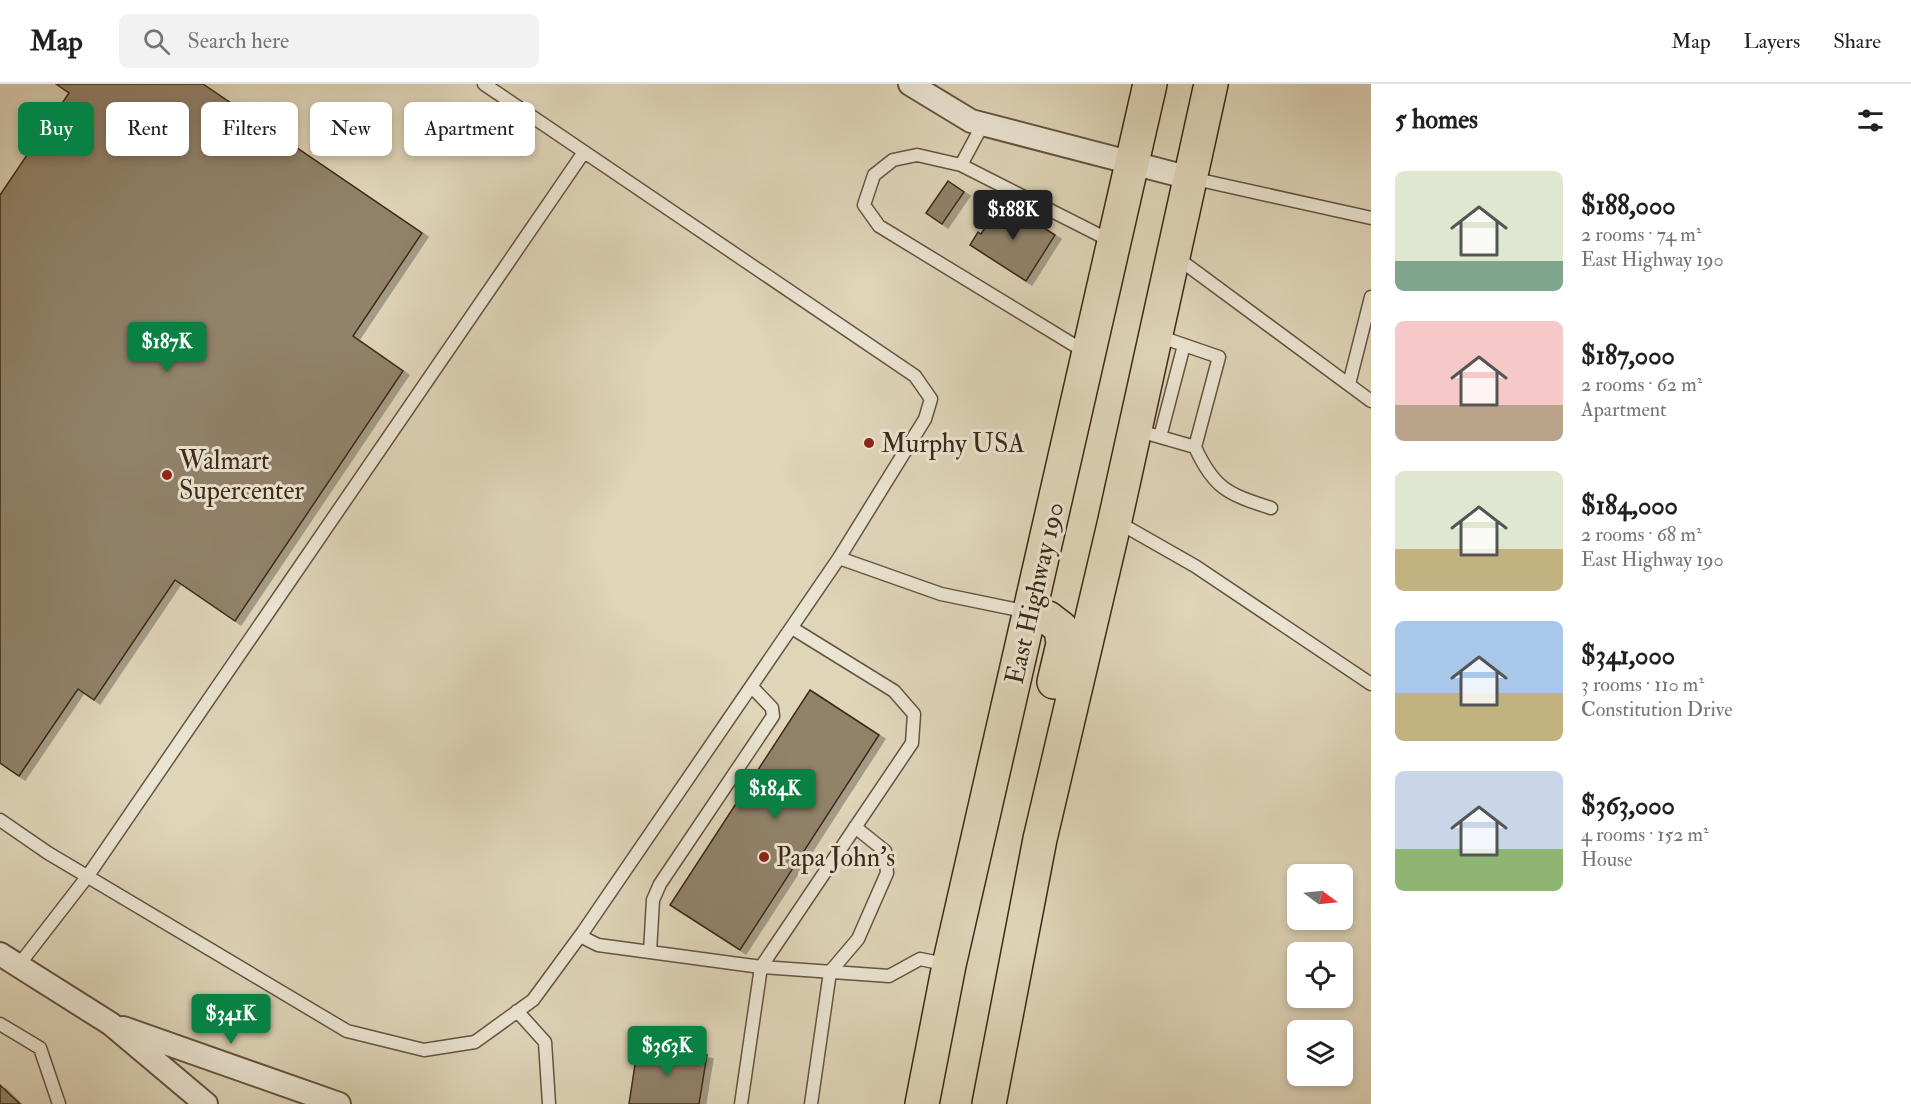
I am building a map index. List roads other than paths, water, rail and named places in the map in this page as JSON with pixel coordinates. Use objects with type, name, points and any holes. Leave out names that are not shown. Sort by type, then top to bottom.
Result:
[{"type":"main road","name":"East Highway 190","points":[[922,1104],[949,965],[1150,84]]},
{"type":"main road","points":[[989,1104],[1040,839],[1115,520],[1148,433],[1169,340],[1173,255],[1211,84]]},
{"type":"main road","points":[[1029,613],[1048,618],[1061,628],[1063,644],[1030,785],[1040,839]]},
{"type":"street","points":[[910,84],[971,121],[1190,178]]},
{"type":"street","points":[[9,960],[111,1024],[198,1101]]},
{"type":"street","points":[[111,1024],[339,1104]]},
{"type":"lane","points":[[0,820],[87,877],[346,1032],[424,1050],[476,1042],[533,1000],[580,936],[839,558],[925,420],[931,399],[915,376],[484,84]]},
{"type":"lane","points":[[961,165],[983,124]]},
{"type":"lane","points":[[9,960],[87,877],[584,152]]},
{"type":"lane","points":[[1088,353],[879,226],[864,205],[874,175],[893,160],[917,155],[961,165],[1114,243]]},
{"type":"lane","points":[[1190,178],[1371,218]]},
{"type":"lane","points":[[1173,255],[1371,401]]},
{"type":"lane","points":[[1349,384],[1371,297]]},
{"type":"lane","points":[[1169,340],[1219,357],[1195,447],[1206,470],[1217,483],[1240,498],[1271,508]]},
{"type":"lane","points":[[1148,433],[1195,447]]},
{"type":"lane","points":[[1115,520],[1195,566],[1371,684]]},
{"type":"lane","points":[[839,558],[941,594],[1029,613]]},
{"type":"lane","points":[[741,1104],[761,967],[912,743],[914,714],[894,691],[792,628]]},
{"type":"lane","points":[[650,952],[653,900],[660,884],[773,716],[771,708],[752,687]]},
{"type":"lane","points":[[811,1104],[830,972],[858,939],[887,873],[885,851],[855,827]]},
{"type":"lane","points":[[580,936],[598,945],[761,967],[889,976],[920,959],[949,965]]},
{"type":"lane","points":[[517,1011],[545,1042],[549,1104]]},
{"type":"lane","points":[[0,1024],[40,1048],[59,1104]]},
{"type":"place","name":"Murphy USA","points":[[869,443]]},
{"type":"place","name":"Walmart Supercenter","points":[[167,475]]},
{"type":"place","name":"Papa John's","points":[[764,857]]}]
